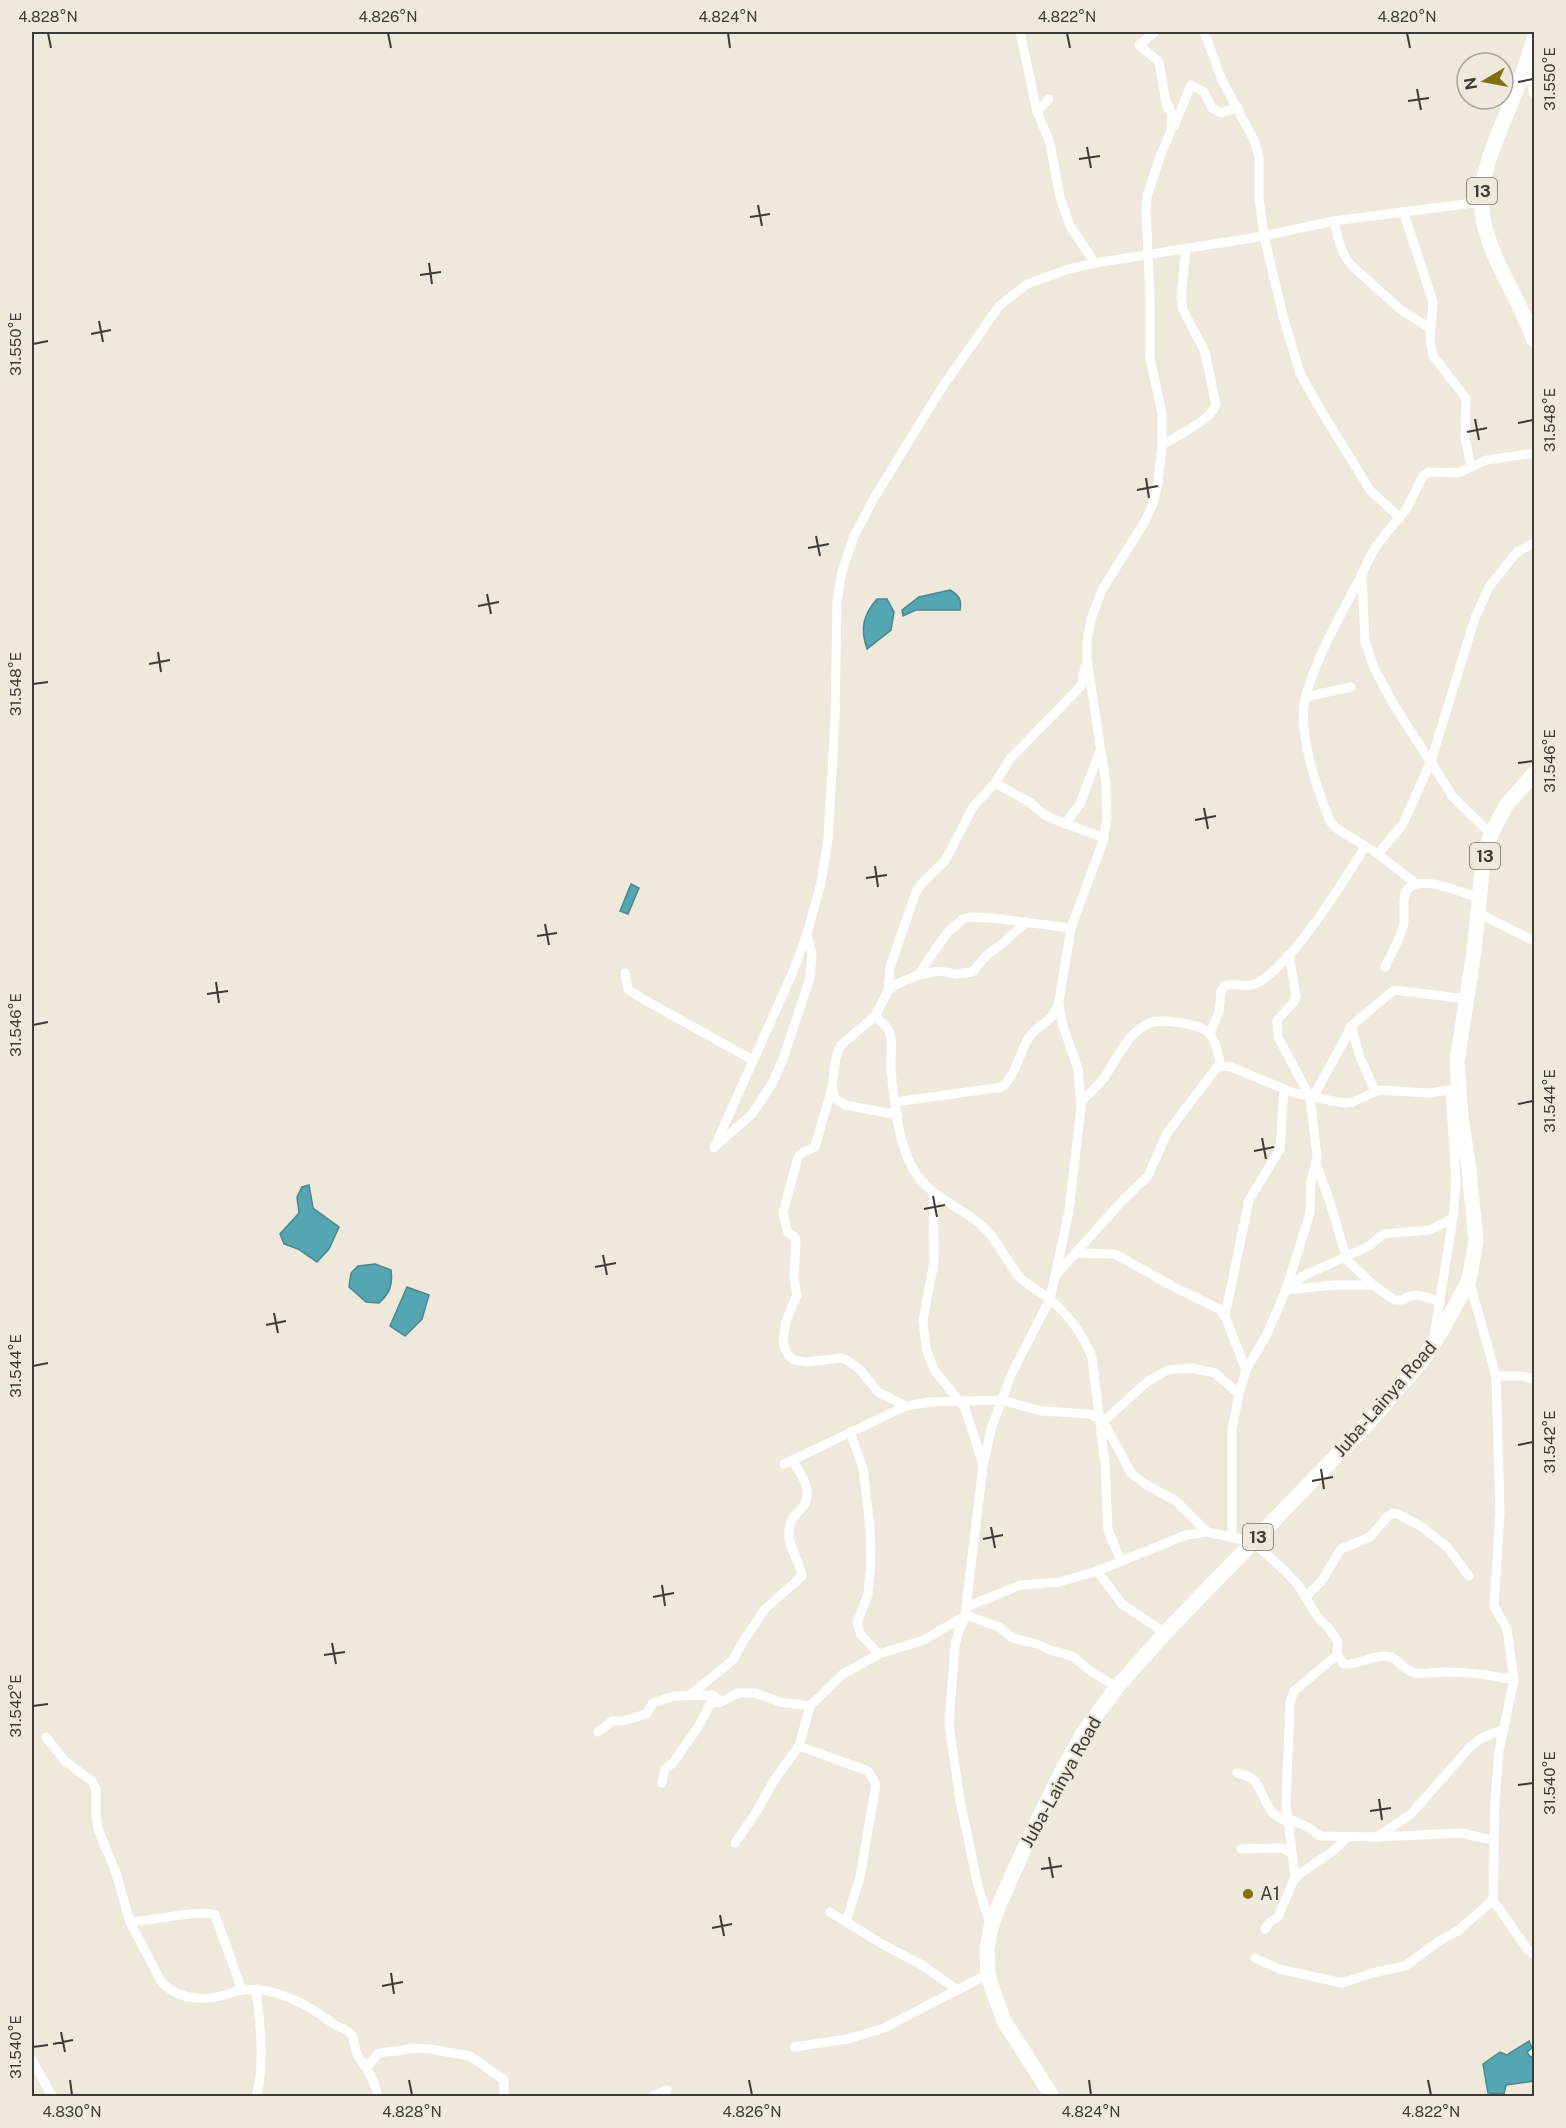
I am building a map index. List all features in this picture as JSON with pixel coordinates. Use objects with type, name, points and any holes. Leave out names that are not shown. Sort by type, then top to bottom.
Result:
[{"type":"main road","name":"13","points":[[1534,39],[1527,64],[1488,158],[1483,175],[1481,202],[1486,233],[1534,340]]},
{"type":"main road","name":"Juba-Lainya Road","points":[[1052,2097],[1004,2021],[997,2005],[988,1974],[987,1948],[991,1927],[1023,1851],[1083,1733],[1117,1687],[1165,1633],[1369,1422],[1422,1361],[1469,1280],[1476,1241],[1469,1170],[1454,1090],[1457,1061],[1483,861],[1491,834],[1507,804],[1534,774]]},
{"type":"street","points":[[1020,32],[1037,112],[1050,143],[1060,197],[1070,226],[1095,262]]},
{"type":"street","points":[[1155,32],[1139,45],[1159,62],[1172,131]]},
{"type":"street","points":[[1204,32],[1222,80],[1238,107],[1259,156],[1259,198],[1264,236],[1283,316],[1300,373],[1371,490],[1400,518]]},
{"type":"street","points":[[1527,64],[1534,94]]},
{"type":"street","points":[[896,1102],[1002,1088],[1029,1037],[1054,1016],[1059,1001],[1071,928],[1104,838],[1107,819],[1106,784],[1087,659],[1090,619],[1102,590],[1145,521],[1158,483],[1162,446],[1162,413],[1150,358],[1147,196],[1161,154],[1191,85],[1204,92],[1212,108],[1221,113],[1238,107]]},
{"type":"street","points":[[1037,112],[1049,99]]},
{"type":"street","points":[[1168,104],[1173,123],[1172,131]]},
{"type":"street","points":[[807,934],[812,954],[810,978],[783,1059],[773,1082],[752,1114],[714,1148],[792,974],[807,934],[821,883],[828,839],[835,719],[837,602],[842,571],[854,536],[873,500],[939,392],[999,306],[1027,284],[1095,262],[1264,236],[1334,221],[1481,202]]},
{"type":"street","points":[[1403,211],[1433,302],[1430,328],[1433,356],[1466,398],[1465,437],[1471,467]]},
{"type":"street","points":[[1334,221],[1344,256],[1351,265],[1401,310],[1430,328]]},
{"type":"street","points":[[1162,446],[1197,422],[1206,419],[1216,405],[1205,352],[1183,310],[1181,298],[1186,249]]},
{"type":"street","points":[[1534,453],[1487,460],[1453,473],[1436,471],[1428,472],[1423,476],[1407,508],[1377,544],[1347,601],[1327,642],[1305,697],[1303,716],[1307,745],[1328,815],[1336,828],[1378,854],[1415,883],[1438,885],[1478,906],[1534,941]]},
{"type":"street","points":[[1378,854],[1403,824],[1431,761],[1475,618],[1489,587],[1517,552],[1534,543]]},
{"type":"street","points":[[1362,575],[1365,642],[1368,654],[1394,705],[1453,797],[1491,834]]},
{"type":"street","points":[[888,992],[890,967],[916,892],[945,861],[973,807],[995,783],[1018,749],[1082,686],[1087,659]]},
{"type":"street","points":[[1305,697],[1351,687]]},
{"type":"street","points":[[1065,824],[1080,804],[1101,748]]},
{"type":"street","points":[[995,783],[1032,803],[1043,814],[1104,838]]},
{"type":"street","points":[[1210,1033],[1219,1012],[1221,991],[1224,986],[1232,984],[1245,986],[1256,983],[1273,972],[1333,897],[1365,847]]},
{"type":"street","points":[[1385,967],[1403,926],[1405,895],[1415,883]]},
{"type":"street","points":[[918,975],[947,933],[963,919],[981,917],[1071,928]]},
{"type":"street","points":[[906,1406],[878,1392],[860,1370],[847,1360],[806,1362],[794,1360],[784,1349],[784,1330],[797,1295],[794,1278],[797,1250],[795,1237],[788,1233],[783,1212],[798,1156],[815,1147],[832,1088],[838,1050],[844,1041],[875,1016],[888,992],[902,980],[939,971],[956,974],[972,972],[988,954],[1026,922]]},
{"type":"street","points":[[1232,1537],[1232,1429],[1239,1395],[1246,1370],[1267,1334],[1286,1290],[1310,1213],[1311,1181],[1316,1164],[1317,1148],[1311,1097],[1278,1037],[1277,1020],[1294,1002],[1296,996],[1289,954]]},
{"type":"street","points":[[625,973],[628,989],[641,998],[753,1060]]},
{"type":"street","points":[[1311,1097],[1351,1026],[1394,990],[1466,999]]},
{"type":"street","points":[[991,1927],[978,1886],[960,1800],[949,1724],[956,1645],[966,1611],[984,1466],[991,1429],[1012,1372],[1050,1299],[1069,1210],[1080,1102],[1078,1069],[1062,1023],[1059,1001]]},
{"type":"street","points":[[875,1016],[886,1026],[890,1034],[891,1069],[898,1115],[907,1156],[915,1173],[933,1192],[979,1223],[995,1240],[1018,1276],[1050,1299],[1081,1332],[1087,1344],[1092,1358],[1101,1421],[1108,1530],[1121,1561]]},
{"type":"street","points":[[1080,1102],[1106,1076],[1127,1041],[1149,1023],[1165,1021],[1201,1026],[1210,1033],[1221,1065]]},
{"type":"street","points":[[1351,1026],[1360,1057],[1375,1091]]},
{"type":"street","points":[[1055,1276],[1121,1202],[1148,1176],[1167,1133],[1215,1068],[1221,1065],[1284,1089],[1343,1103],[1353,1102],[1384,1089],[1426,1093],[1454,1090],[1456,1183],[1453,1218],[1433,1344]]},
{"type":"street","points":[[832,1088],[835,1098],[845,1105],[898,1115]]},
{"type":"street","points":[[1225,1316],[1249,1200],[1280,1149],[1284,1089]]},
{"type":"street","points":[[1316,1164],[1329,1196],[1345,1256],[1351,1266],[1372,1285],[1395,1300],[1403,1300],[1408,1295],[1414,1295],[1440,1302]]},
{"type":"street","points":[[933,1192],[934,1262],[924,1310],[923,1329],[930,1364],[967,1414],[984,1466]]},
{"type":"street","points":[[1286,1290],[1304,1276],[1369,1246],[1383,1234],[1418,1233],[1430,1230],[1453,1218]]},
{"type":"street","points":[[1075,1253],[1115,1254],[1212,1305],[1225,1316],[1246,1370]]},
{"type":"street","points":[[1469,1280],[1496,1376],[1500,1514],[1494,1606],[1507,1629],[1514,1680],[1499,1750],[1495,1800],[1493,1900],[1528,1950],[1534,1954]]},
{"type":"street","points":[[1286,1290],[1334,1285],[1372,1285]]},
{"type":"street","points":[[1101,1421],[1148,1381],[1168,1370],[1191,1368],[1215,1373],[1239,1395]]},
{"type":"street","points":[[1496,1376],[1522,1376],[1534,1379]]},
{"type":"street","points":[[690,1695],[733,1660],[765,1609],[802,1577],[792,1552],[788,1533],[793,1517],[804,1506],[807,1485],[788,1462],[906,1406],[930,1402],[1001,1400],[1041,1411],[1090,1414],[1101,1421],[1131,1473],[1145,1484],[1176,1501],[1207,1532]]},
{"type":"street","points":[[850,1432],[863,1468],[870,1527],[868,1594],[857,1623],[861,1635],[879,1654]]},
{"type":"street","points":[[1305,1597],[1321,1582],[1341,1549],[1370,1537],[1393,1513],[1422,1527],[1447,1547],[1470,1576]]},
{"type":"street","points":[[735,1843],[773,1782],[799,1746],[810,1706],[843,1674],[879,1654],[924,1640],[966,1611],[1021,1585],[1059,1582],[1097,1571],[1186,1535],[1207,1532],[1253,1542],[1298,1585],[1338,1642],[1337,1655],[1344,1664],[1356,1664],[1375,1657],[1387,1656],[1395,1658],[1414,1673],[1460,1673],[1514,1680]]},
{"type":"street","points":[[1097,1571],[1122,1604],[1165,1633]]},
{"type":"street","points":[[966,1611],[999,1627],[1013,1638],[1072,1656],[1092,1672],[1117,1687]]},
{"type":"street","points":[[1294,1880],[1286,1804],[1290,1702],[1294,1691],[1337,1655]]},
{"type":"street","points":[[662,1783],[665,1769],[673,1763],[698,1727],[711,1703],[721,1702],[738,1693],[755,1693],[780,1702],[810,1706]]},
{"type":"street","points":[[598,1732],[612,1721],[623,1721],[646,1714],[653,1703],[674,1696],[713,1695],[721,1702]]},
{"type":"street","points":[[1377,1837],[1411,1814],[1470,1747],[1480,1739],[1504,1729]]},
{"type":"street","points":[[46,1737],[65,1761],[92,1781],[96,1789],[98,1829],[116,1873],[130,1922],[155,1973],[170,1991],[197,2000],[211,1999],[242,1990],[256,1990],[287,1996],[303,2003],[350,2032],[378,2097]]},
{"type":"street","points":[[799,1746],[868,1772],[876,1784],[860,1877],[846,1922]]},
{"type":"street","points":[[1237,1773],[1249,1776],[1257,1783],[1269,1809],[1289,1821],[1308,1827],[1320,1836],[1377,1837],[1461,1833],[1492,1840]]},
{"type":"street","points":[[1265,1929],[1278,1917],[1294,1880],[1302,1871],[1335,1850],[1347,1837]]},
{"type":"street","points":[[1241,1849],[1282,1848],[1290,1852]]},
{"type":"street","points":[[1255,1958],[1279,1969],[1342,1983],[1405,1966],[1439,1941],[1459,1930],[1493,1900]]},
{"type":"street","points":[[130,1922],[152,1921],[202,1912],[215,1915],[242,1990]]},
{"type":"street","points":[[830,1912],[920,1964],[958,1990]]},
{"type":"street","points":[[794,2047],[848,2039],[884,2028],[988,1974]]},
{"type":"street","points":[[256,1990],[260,2084],[256,2097]]},
{"type":"street","points":[[367,2067],[378,2054],[412,2048],[470,2056],[504,2080],[504,2097]]},
{"type":"street","points":[[32,2060],[52,2097]]},
{"type":"street","points":[[653,2097],[667,2090]]},
{"type":"water","points":[[950,590],[959,598],[960,610],[916,610],[903,616],[902,610],[919,597]]},
{"type":"water","points":[[877,599],[887,599],[894,612],[891,630],[867,649],[864,623]]},
{"type":"water","points":[[631,884],[639,888],[628,914],[620,911]]},
{"type":"water","points":[[309,1185],[313,1208],[339,1227],[329,1249],[317,1262],[298,1249],[284,1244],[280,1234],[299,1213],[297,1197],[302,1187]]},
{"type":"water","points":[[375,1264],[391,1270],[390,1288],[379,1303],[366,1302],[349,1287],[351,1273],[358,1266]]},
{"type":"water","points":[[407,1287],[429,1295],[422,1319],[405,1336],[390,1326]]},
{"type":"water","points":[[1529,2041],[1532,2048],[1527,2052],[1530,2057],[1534,2056],[1534,2081],[1506,2085],[1504,2094],[1488,2093],[1483,2064],[1500,2052],[1507,2055]]},
{"type":"place","name":"A1","points":[[1248,1894]]}]
